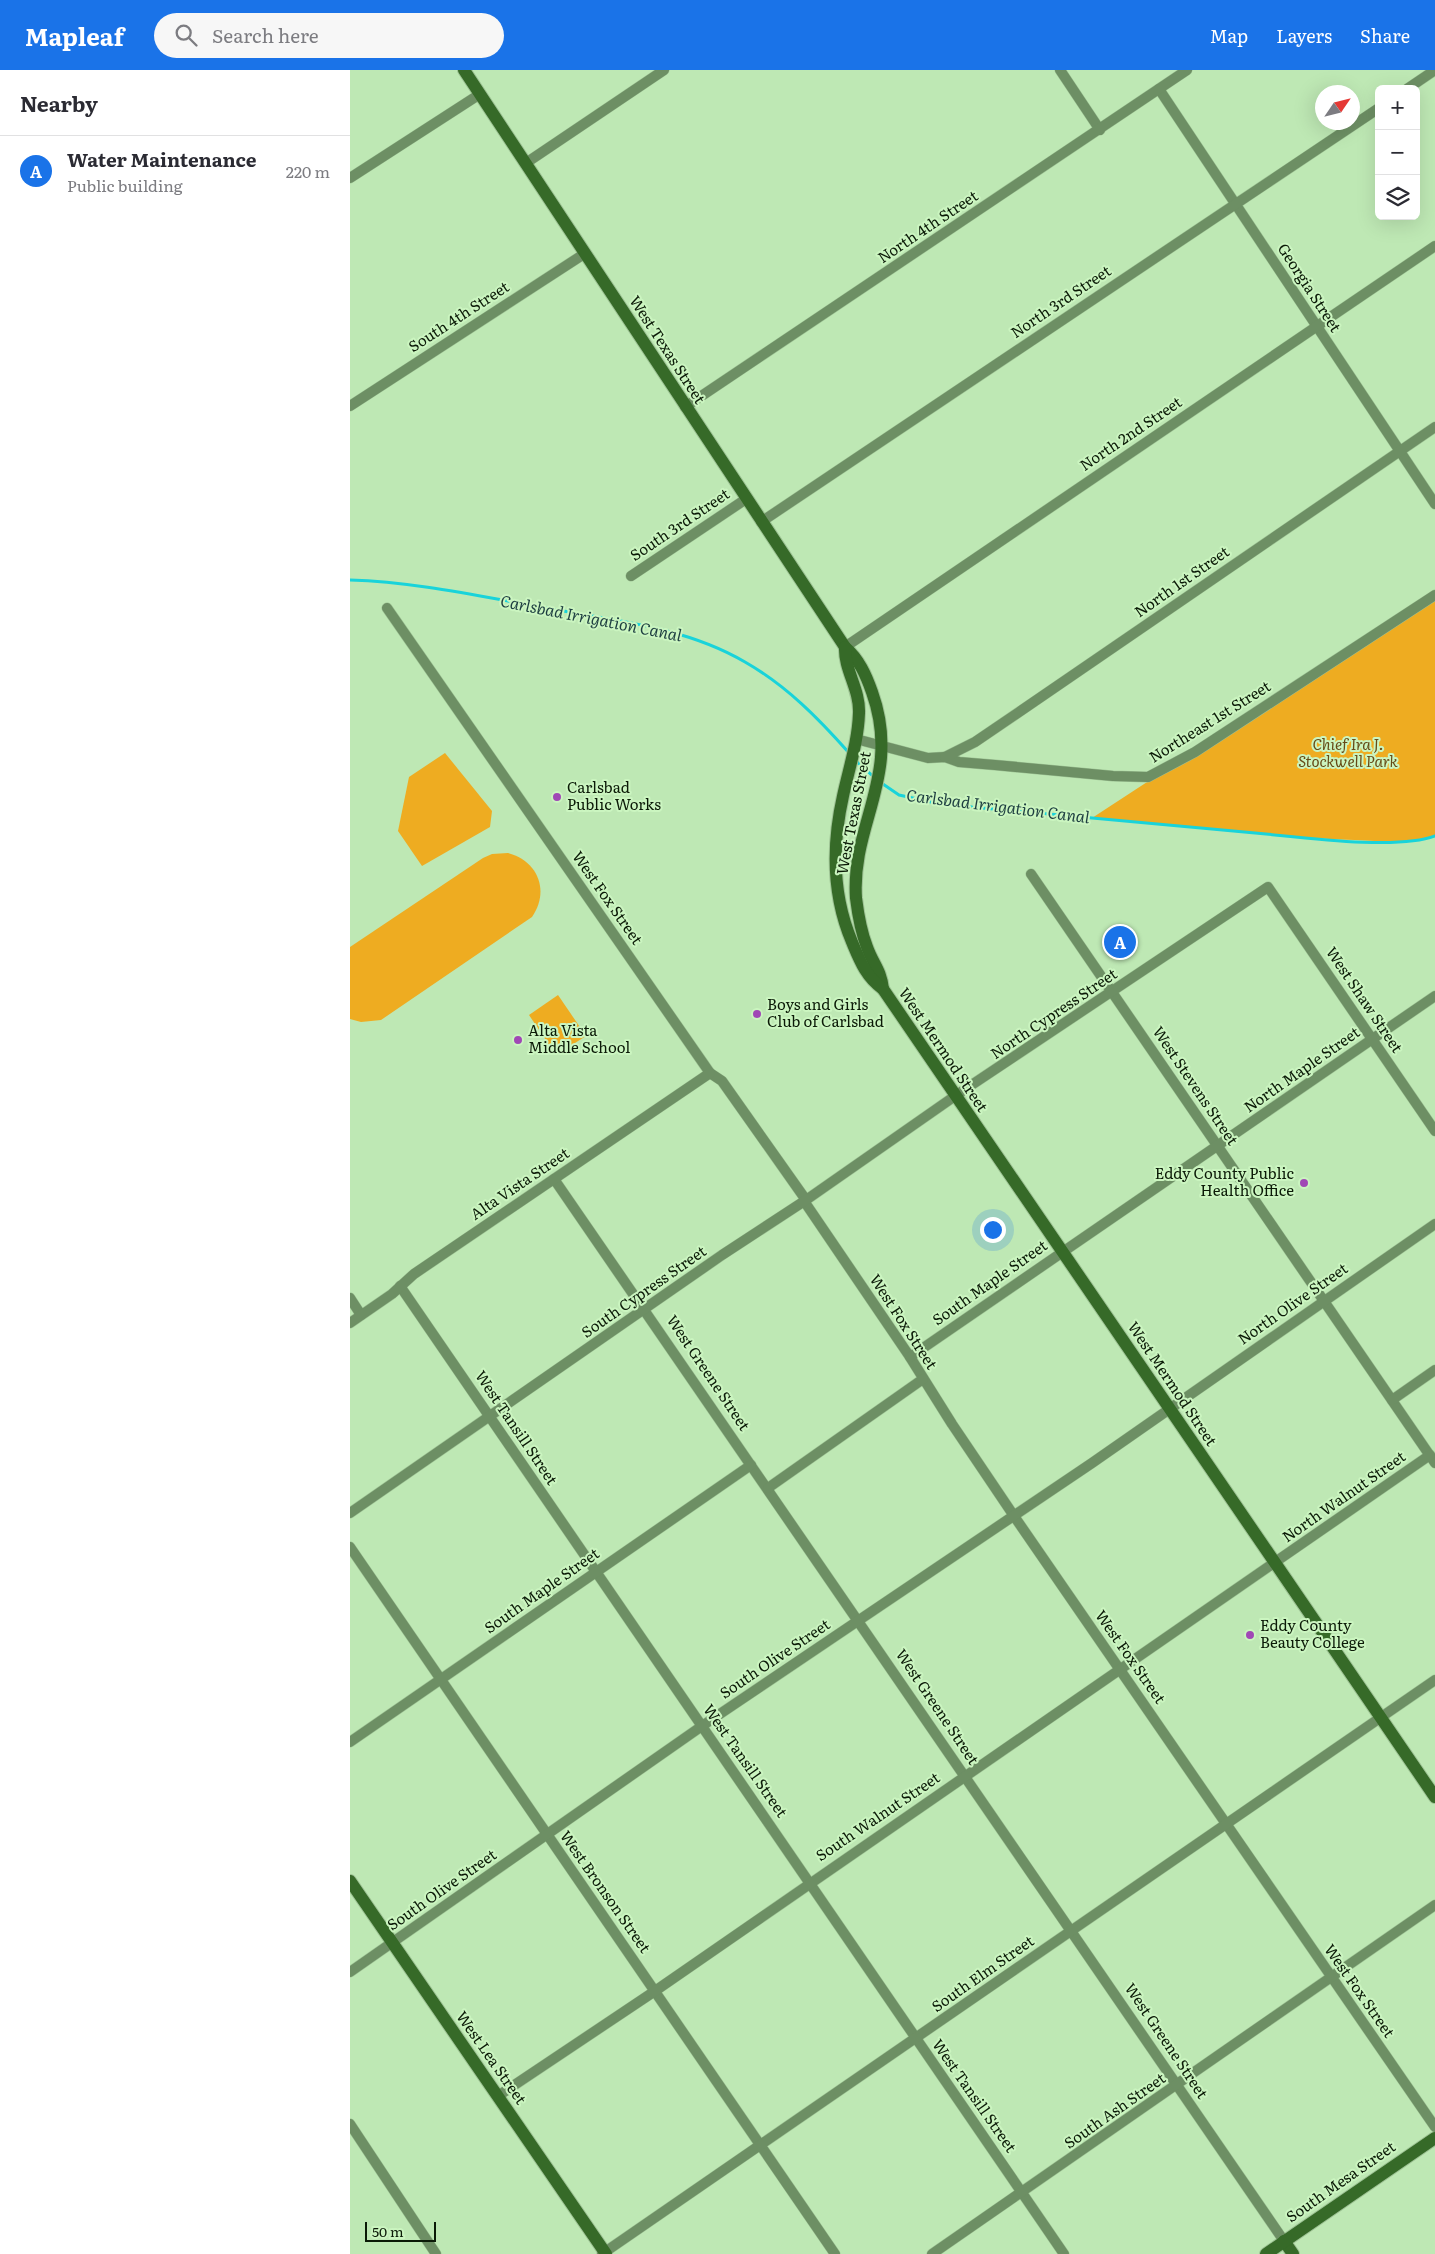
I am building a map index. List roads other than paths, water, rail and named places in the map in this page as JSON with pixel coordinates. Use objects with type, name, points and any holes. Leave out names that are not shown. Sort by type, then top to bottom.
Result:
[{"type":"street","name":"West Texas Street","points":[[464,70],[761,522],[845,647],[853,654],[869,685],[878,712],[882,752],[876,793],[859,860],[856,898],[863,934],[869,953],[881,974],[883,989]]},
{"type":"street","points":[[526,163],[664,70]]},
{"type":"street","points":[[1060,70],[1100,130]]},
{"type":"street","name":"North 4th Street","points":[[686,408],[1187,70]]},
{"type":"street","points":[[1413,85],[1435,70]]},
{"type":"street","name":"Georgia Street","points":[[1159,89],[1435,504]]},
{"type":"street","points":[[350,178],[480,94]]},
{"type":"street","name":"North 3rd Street","points":[[761,522],[1235,202],[1375,111]]},
{"type":"street","name":"North 2nd Street","points":[[845,647],[1435,246]]},
{"type":"street","name":"South 4th Street","points":[[350,406],[584,254]]},
{"type":"street","name":"North 1st Street","points":[[945,757],[975,742],[1435,428]]},
{"type":"street","name":"South 3rd Street","points":[[631,576],[746,499]]},
{"type":"street","name":"Northeast 1st Street","points":[[856,739],[882,752],[928,758],[945,757],[959,762],[1113,776],[1148,777],[1195,752],[1435,595]]},
{"type":"street","name":"West Fox Street","points":[[387,608],[710,1073],[722,1081],[805,1201],[1014,1516],[1435,2127]]},
{"type":"street","name":"West Texas Street","points":[[845,647],[845,659],[853,679],[859,705],[856,739],[838,825],[835,868],[846,926],[871,981],[883,989]]},
{"type":"street","name":"West Stevens Street","points":[[1031,874],[1432,1459]]},
{"type":"street","name":"North Cypress Street","points":[[955,1096],[1268,887]]},
{"type":"street","name":"West Shaw Street","points":[[1268,887],[1435,1131]]},
{"type":"street","name":"West Mermod Street","points":[[883,989],[1435,1796]]},
{"type":"street","name":"North Maple Street","points":[[1062,1252],[1435,996]]},
{"type":"street","name":"Alta Vista Street","points":[[350,1323],[414,1274],[710,1073]]},
{"type":"street","name":"South Cypress Street","points":[[350,1513],[955,1096]]},
{"type":"street","name":"West Greene Street","points":[[554,1179],[1293,2254]]},
{"type":"street","name":"North Olive Street","points":[[1170,1408],[1435,1224]]},
{"type":"street","name":"South Maple Street","points":[[910,1357],[1062,1252]]},
{"type":"street","name":"West Tansill Street","points":[[400,1286],[1064,2254]]},
{"type":"street","points":[[350,1298],[361,1315]]},
{"type":"street","points":[[1392,1400],[1435,1370]]},
{"type":"street","points":[[768,1488],[923,1379]]},
{"type":"street","name":"South Olive Street","points":[[350,1972],[702,1726],[1014,1516],[1170,1408]]},
{"type":"street","name":"North Walnut Street","points":[[1275,1563],[1432,1459]]},
{"type":"street","name":"South Maple Street","points":[[350,1742],[752,1465]]},
{"type":"street","name":"West Bronson Street","points":[[350,1547],[835,2254]]},
{"type":"street","name":"South Walnut Street","points":[[498,2096],[655,1991],[810,1882],[1275,1563]]},
{"type":"street","name":"South Elm Street","points":[[604,2253],[1228,1825],[1435,1680]]},
{"type":"street","name":"West Lea Street","points":[[350,1881],[604,2253]]},
{"type":"street","name":"South Ash Street","points":[[932,2254],[1177,2086],[1435,1905]]},
{"type":"street","points":[[350,2124],[436,2254]]},
{"type":"street","name":"South Mesa Street","points":[[1266,2254],[1435,2138]]},
{"type":"waterway","name":"Carlsbad Irrigation Canal","points":[[350,580],[374,581],[470,594],[646,626],[697,640],[745,662],[789,692],[850,754]]},
{"type":"waterway","name":"Carlsbad Irrigation Canal","points":[[856,761],[875,778]]},
{"type":"waterway","name":"Carlsbad Irrigation Canal","points":[[880,782],[899,795],[931,802],[972,807],[1352,842],[1399,842],[1435,836]]},
{"type":"place","name":"Carlsbad Public Works","points":[[557,797]]},
{"type":"place","name":"Water Maintenance","points":[[1120,942]]},
{"type":"place","name":"Boys and Girls Club of Carlsbad","points":[[757,1014]]},
{"type":"place","name":"Alta Vista Middle School","points":[[518,1040]]},
{"type":"place","name":"Eddy County Public Health Office","points":[[1304,1183]]},
{"type":"place","name":"Eddy County Beauty College","points":[[1250,1635]]},
{"type":"park label","name":"Chief Ira J. Stockwell Park","points":[[1348,754]]}]
